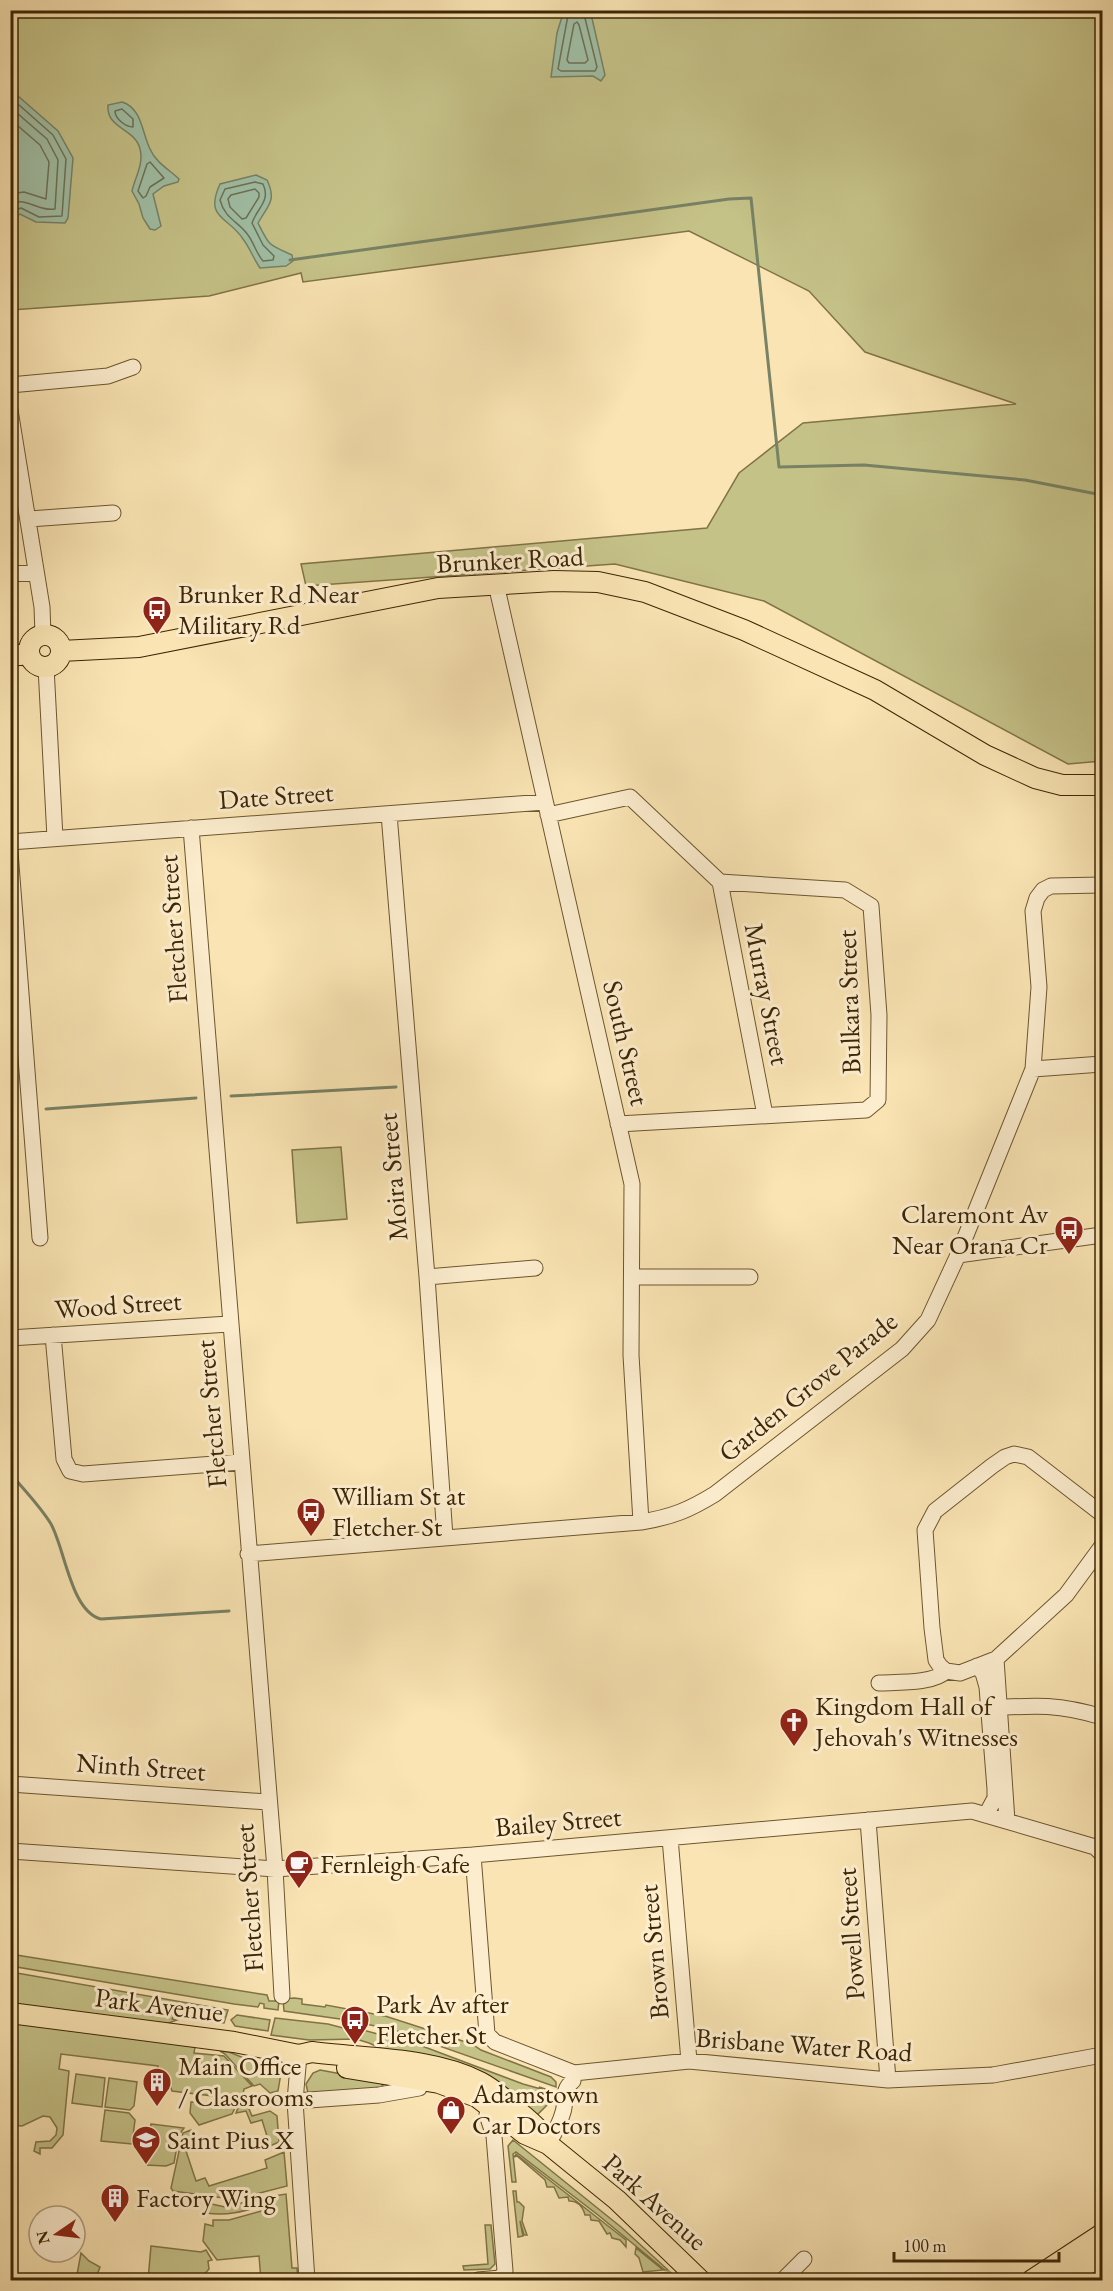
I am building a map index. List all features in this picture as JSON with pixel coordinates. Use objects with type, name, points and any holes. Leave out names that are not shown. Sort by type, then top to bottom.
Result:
[{"type":"main road","name":"Brunker Road","points":[[61,651],[139,646],[438,588],[554,580],[598,582],[645,592],[744,630],[875,690],[985,755],[1035,778],[1062,785],[1102,784]]},
{"type":"main road","points":[[43,635],[56,639],[61,651],[56,662],[46,667],[35,664],[20,655],[32,642],[43,635]]},
{"type":"main road","name":"Park Avenue","points":[[10,2013],[234,2042],[299,2055],[312,2052],[424,2066],[471,2078],[525,2134],[548,2144],[617,2200],[701,2280]]},
{"type":"main road","name":"Park Avenue","points":[[299,2055],[313,2063],[420,2079],[455,2087],[494,2103]]},
{"type":"main road","points":[[1032,2280],[1102,2234]]},
{"type":"main road","points":[[1063,2280],[1102,2255]]},
{"type":"street","points":[[10,385],[108,376],[133,367]]},
{"type":"street","points":[[10,410],[42,607],[43,635]]},
{"type":"street","points":[[29,519],[113,513]]},
{"type":"street","points":[[10,574],[36,572]]},
{"type":"street","name":"South Street","points":[[496,584],[632,1184],[631,1355],[641,1522]]},
{"type":"street","points":[[46,667],[56,838]]},
{"type":"street","points":[[547,808],[630,797],[720,882]]},
{"type":"street","name":"Date Street","points":[[10,842],[389,814],[547,808]]},
{"type":"street","name":"Moira Street","points":[[389,814],[427,1277],[445,1537]]},
{"type":"street","name":"Fletcher Street","points":[[191,828],[274,1869],[282,1996]]},
{"type":"street","points":[[10,852],[40,1238]]},
{"type":"street","name":"Bulkara Street","points":[[720,882],[845,890],[871,906],[879,1015],[878,1100],[866,1110],[765,1115]]},
{"type":"street","name":"Murray Street","points":[[720,882],[765,1115]]},
{"type":"street","name":"Garden Grove Parade","points":[[248,1554],[641,1522],[663,1518],[691,1509],[714,1495],[902,1348],[928,1320],[958,1255],[1033,1068],[1039,987],[1033,911],[1037,898],[1043,890],[1051,886],[1102,885]]},
{"type":"street","points":[[1033,1068],[1102,1064]]},
{"type":"street","points":[[618,1124],[765,1115]]},
{"type":"street","points":[[958,1255],[1102,1235]]},
{"type":"street","points":[[427,1277],[535,1268]]},
{"type":"street","points":[[632,1277],[750,1276]]},
{"type":"street","name":"Wood Street","points":[[10,1338],[229,1324]]},
{"type":"street","points":[[53,1335],[64,1459],[70,1471],[83,1474],[241,1462]]},
{"type":"street","points":[[1102,1514],[1028,1457],[1014,1454],[992,1466],[935,1511],[925,1530],[936,1660],[946,1671],[960,1673],[996,1659],[1066,1595],[1102,1546]]},
{"type":"street","points":[[986,1815],[995,1798],[996,1659]]},
{"type":"street","points":[[977,1666],[984,1673],[995,1708],[1007,1821]]},
{"type":"street","points":[[879,1683],[933,1679],[946,1671]]},
{"type":"street","points":[[995,1708],[1063,1706],[1102,1717]]},
{"type":"street","name":"Ninth Street","points":[[10,1784],[267,1802]]},
{"type":"street","name":"Bailey Street","points":[[10,1851],[274,1869],[473,1855],[972,1811],[1095,1847],[1102,1854]]},
{"type":"street","name":"Powell Street","points":[[868,1820],[888,2080]]},
{"type":"street","name":"Brown Street","points":[[670,1838],[689,2061]]},
{"type":"street","name":"Brisbane Water Road","points":[[473,1855],[486,2025],[489,2036],[495,2042],[574,2077],[689,2061],[888,2080],[993,2075],[1102,2055]]},
{"type":"street","points":[[299,2055],[295,2101],[307,2280]]},
{"type":"street","points":[[548,2144],[558,2128],[565,2109],[572,2105],[576,2091],[574,2077]]},
{"type":"street","points":[[295,2101],[379,2095],[418,2088],[420,2079]]},
{"type":"street","points":[[478,2280],[503,2277],[505,2271],[494,2136],[499,2126],[494,2103]]},
{"type":"street","points":[[783,2280],[804,2259]]},
{"type":"shaded area","points":[[10,11],[1102,11],[1102,761],[1068,764],[764,601],[615,564],[306,586],[301,564],[707,528],[739,473],[803,423],[1016,404],[865,352],[809,291],[689,231],[303,282],[301,273],[209,296],[11,310]]},
{"type":"shaded area","points":[[341,1147],[347,1219],[297,1223],[292,1150]]},
{"type":"shaded area","points":[[10,1954],[267,1995],[269,2001],[279,2001],[278,2010],[264,2008],[264,2004],[260,2003],[258,2007],[234,2004],[11,1966]]},
{"type":"shaded area","points":[[11,1972],[228,2010],[224,2023],[173,2017],[172,2019],[177,2020],[163,2025],[11,2004]]},
{"type":"shaded area","points":[[283,1999],[302,1999],[302,2004],[325,2007],[326,2005],[385,2016],[472,2044],[481,2050],[551,2077],[556,2082],[556,2087],[394,2030],[347,2020],[284,2011]]},
{"type":"shaded area","points":[[237,2015],[270,2020],[268,2031],[235,2026],[231,2020]]},
{"type":"shaded area","points":[[11,2017],[195,2047],[194,2053],[224,2056],[252,2086],[244,2089],[242,2099],[229,2101],[229,2098],[172,2091],[171,2088],[165,2088],[164,2091],[156,2090],[158,2066],[61,2054],[59,2069],[69,2071],[63,2135],[52,2148],[40,2148],[40,2154],[34,2151],[36,2142],[50,2141],[56,2135],[57,2128],[50,2117],[43,2116],[22,2126],[11,2125]]},
{"type":"shaded area","points":[[275,2018],[328,2024],[347,2029],[352,2027],[422,2046],[523,2084],[552,2091],[553,2095],[550,2102],[535,2117],[369,2043],[356,2039],[309,2040],[271,2035]]},
{"type":"shaded area","points":[[220,2051],[244,2058],[244,2061],[279,2066],[281,2073],[278,2091],[270,2093],[260,2084],[254,2086]]},
{"type":"shaded area","points":[[320,2070],[379,2081],[383,2086],[381,2088],[308,2093],[306,2084],[313,2073]]},
{"type":"shaded area","points":[[76,2074],[105,2078],[102,2107],[72,2103]]},
{"type":"shaded area","points":[[109,2078],[137,2082],[134,2106],[130,2110],[105,2107]]},
{"type":"shaded area","points":[[191,2102],[236,2106],[232,2114],[199,2125],[190,2113]]},
{"type":"shaded area","points":[[244,2103],[252,2116],[270,2111],[277,2116],[279,2142],[270,2146],[262,2120],[251,2123],[246,2111],[236,2113],[239,2105]]},
{"type":"shaded area","points":[[105,2110],[129,2113],[135,2120],[132,2144],[101,2141]]},
{"type":"shaded area","points":[[151,2124],[184,2128],[179,2135],[174,2163],[166,2166],[146,2165]]},
{"type":"shaded area","points":[[191,2130],[194,2141],[184,2145],[196,2181],[205,2178],[209,2186],[267,2168],[265,2160],[284,2152],[287,2186],[225,2202],[224,2198],[173,2191],[171,2188],[183,2133]]},
{"type":"shaded area","points":[[513,2140],[621,2227],[668,2270],[665,2270],[516,2152],[513,2154],[516,2182],[512,2182],[508,2146]]},
{"type":"shaded area","points":[[516,2154],[626,2240],[626,2247],[620,2240],[612,2238],[610,2233],[607,2234],[599,2221],[591,2220],[590,2215],[585,2215],[577,2203],[569,2201],[568,2197],[559,2198],[554,2187],[547,2187],[545,2180],[517,2156],[514,2157]]},
{"type":"shaded area","points":[[513,2191],[516,2191],[517,2202],[524,2207],[522,2221],[527,2235],[524,2235],[520,2221],[523,2236],[518,2237]]},
{"type":"shaded area","points":[[286,2194],[292,2268],[297,2268],[298,2280],[261,2280],[259,2256],[217,2260],[203,2241],[205,2224],[213,2226],[213,2220],[229,2220],[265,2210],[268,2206],[268,2197]]},
{"type":"shaded area","points":[[265,2197],[263,2205],[249,2210],[228,2214],[206,2213],[207,2203],[225,2207]]},
{"type":"shaded area","points":[[485,2225],[491,2225],[495,2264],[490,2269],[464,2270],[463,2266],[488,2264]]},
{"type":"shaded area","points":[[151,2246],[201,2252],[206,2250],[212,2260],[208,2261],[209,2269],[199,2280],[148,2280]]},
{"type":"shaded area","points":[[636,2248],[663,2270],[643,2272],[639,2258],[635,2254]]},
{"type":"shaded area","points":[[87,2259],[100,2267],[95,2280],[76,2280],[79,2264],[87,2264]]},
{"type":"shaded area","points":[[670,2272],[679,2280],[644,2280],[643,2275]]},
{"type":"water","points":[[564,10],[587,11],[591,14],[605,75],[601,81],[593,76],[551,77],[557,33]]},
{"type":"water","points":[[10,89],[58,131],[73,158],[68,218],[65,223],[36,222],[20,214],[11,219]]},
{"type":"water","points":[[122,102],[129,105],[138,115],[150,149],[156,158],[179,179],[178,182],[164,186],[153,194],[161,226],[155,230],[150,229],[143,218],[132,191],[140,165],[140,149],[133,137],[111,119],[109,113],[108,105]]},
{"type":"water","points":[[256,175],[267,180],[271,193],[270,203],[258,223],[270,244],[292,255],[293,261],[286,266],[260,268],[237,231],[216,211],[216,195],[220,184]]},
{"type":"waterway","points":[[290,260],[729,199],[751,198],[779,467],[864,465],[1025,480],[1102,495]]},
{"type":"waterway","points":[[231,1096],[396,1087]]},
{"type":"waterway","points":[[46,1109],[196,1098]]},
{"type":"waterway","points":[[10,1473],[51,1524],[76,1592],[82,1605],[91,1614],[101,1619],[229,1611]]},
{"type":"place","name":"Brunker Rd Near Military Rd","points":[[157,636]]},
{"type":"place","name":"Claremont Av Near Orana Cr","points":[[1069,1256]]},
{"type":"place","name":"William St at Fletcher St","points":[[311,1538]]},
{"type":"place","name":"Kingdom Hall of Jehovah's Witnesses","points":[[794,1748]]},
{"type":"place","name":"Fernleigh Cafe","points":[[299,1890]]},
{"type":"place","name":"Park Av after Fletcher St","points":[[355,2046]]},
{"type":"place","name":"Main Office / Classrooms","points":[[157,2108]]},
{"type":"place","name":"Adamstown Car Doctors","points":[[451,2136]]},
{"type":"place","name":"Saint Pius X","points":[[146,2166]]},
{"type":"place","name":"Factory Wing","points":[[115,2224]]}]
